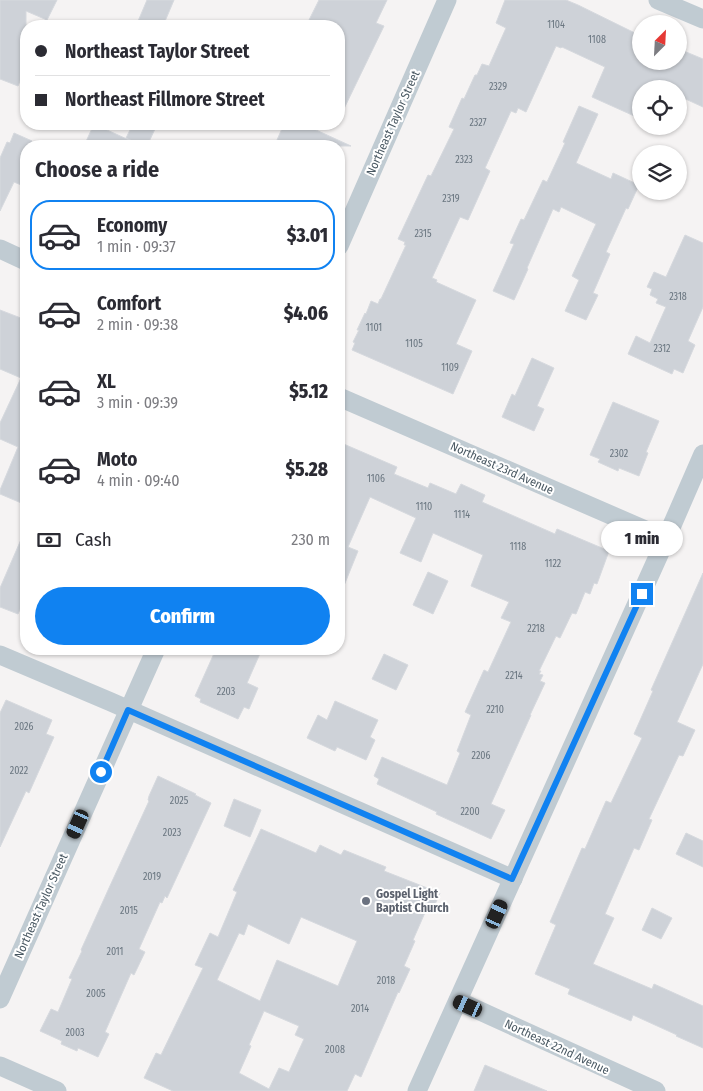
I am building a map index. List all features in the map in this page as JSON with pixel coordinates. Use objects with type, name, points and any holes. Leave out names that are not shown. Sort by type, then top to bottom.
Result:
[{"type":"street","name":"Northeast Taylor Street","points":[[345,232],[447,0]]},
{"type":"street","points":[[658,0],[703,19]]},
{"type":"street","points":[[0,249],[20,258]]},
{"type":"street","name":"Northeast 23rd Avenue","points":[[345,400],[666,540]]},
{"type":"street","points":[[417,1091],[703,454]]},
{"type":"street","points":[[0,655],[512,879]]},
{"type":"street","name":"Northeast Taylor Street","points":[[0,999],[153,655]]},
{"type":"street","name":"Northeast 22nd Avenue","points":[[458,1001],[656,1091]]},
{"type":"street","points":[[0,1066],[56,1091]]},
{"type":"building","points":[[0,0],[57,0],[47,20],[26,11],[26,20],[20,20],[20,81],[18,86],[0,79]]},
{"type":"building","points":[[147,0],[174,0],[166,20],[139,20]]},
{"type":"building","points":[[319,0],[387,0],[376,23],[384,26],[345,107],[345,20],[309,20]]},
{"type":"building","points":[[505,0],[566,0],[632,32],[632,70],[688,70],[688,53],[703,59],[703,107],[687,100],[687,80],[632,80],[632,115],[592,97],[605,67],[556,46],[526,112],[518,108],[516,113],[511,111],[485,168],[490,171],[468,220],[460,217],[432,278],[437,280],[436,282],[476,300],[456,344],[472,351],[453,394],[352,350],[355,343],[353,342],[359,330],[357,330],[371,301],[378,304],[406,245],[404,245],[405,242],[398,239],[428,175],[431,176],[454,129],[449,127],[462,98],[464,99],[482,64],[489,66],[506,28],[496,23]]},
{"type":"building","points":[[579,106],[598,114],[576,163],[611,179],[613,173],[632,182],[632,200],[628,209],[626,208],[606,252],[610,254],[593,293],[598,295],[586,320],[565,311],[579,280],[572,276],[596,224],[561,207],[559,212],[553,209],[514,300],[493,291],[514,244],[510,243],[521,219],[524,220],[543,180],[547,182],[565,143],[563,142]]},
{"type":"building","points":[[91,130],[107,130],[129,140],[87,140]]},
{"type":"building","points":[[130,130],[155,130],[150,140],[130,140],[126,138]]},
{"type":"building","points":[[281,130],[316,130],[338,140],[277,140]]},
{"type":"building","points":[[14,133],[30,140],[20,140],[20,184],[14,182],[0,211],[0,158],[7,142],[10,143]]},
{"type":"building","points":[[685,235],[703,243],[703,307],[688,341],[695,345],[683,373],[674,369],[672,374],[628,354],[636,336],[650,343],[666,307],[656,303],[658,299],[650,295],[652,289],[647,287],[654,272],[666,277]]},
{"type":"building","points":[[0,310],[20,318],[20,378],[0,369]]},
{"type":"building","points":[[532,358],[554,368],[537,406],[544,409],[534,431],[502,417],[512,394],[515,396]]},
{"type":"building","points":[[20,380],[20,502],[0,494],[18,447],[0,439],[0,423]]},
{"type":"building","points":[[613,402],[659,421],[646,452],[648,453],[639,476],[619,468],[618,471],[598,462],[600,459],[590,455]]},
{"type":"building","points":[[345,445],[397,467],[394,474],[428,488],[430,483],[456,494],[461,484],[485,495],[482,502],[555,534],[557,529],[609,551],[597,584],[594,583],[590,594],[585,592],[576,614],[572,613],[560,638],[556,636],[539,671],[541,671],[539,674],[543,675],[540,681],[545,683],[491,804],[505,810],[491,839],[377,784],[379,779],[374,776],[382,757],[447,785],[460,753],[457,751],[471,715],[465,712],[484,670],[488,672],[511,622],[501,618],[509,602],[471,586],[483,555],[433,533],[421,562],[400,553],[416,518],[370,497],[348,547],[358,551],[345,583]]},
{"type":"building","points":[[20,542],[20,609],[18,614],[0,607],[0,588]]},
{"type":"building","points":[[428,572],[448,581],[433,614],[413,605]]},
{"type":"building","points":[[703,573],[703,664],[677,722],[695,730],[683,756],[679,755],[649,819],[652,820],[639,850],[634,848],[605,914],[614,918],[593,964],[652,989],[654,984],[703,1006],[703,1048],[633,1015],[631,1021],[568,994],[570,989],[535,974],[556,925],[550,922],[582,848],[585,849],[606,801],[611,803],[642,738],[634,734],[653,691],[651,690]]},
{"type":"building","points":[[384,654],[408,665],[396,690],[372,679]]},
{"type":"building","points":[[213,655],[259,655],[247,683],[258,688],[249,709],[244,707],[238,719],[200,702],[201,699],[195,696]]},
{"type":"building","points":[[6,700],[52,720],[46,734],[54,737],[29,793],[26,791],[0,847],[0,713]]},
{"type":"building","points":[[335,701],[378,720],[370,737],[375,740],[366,760],[337,747],[335,751],[307,738],[318,715],[327,720]]},
{"type":"building","points":[[158,776],[211,803],[167,898],[165,896],[162,903],[160,902],[139,949],[145,952],[134,975],[131,973],[105,1032],[109,1034],[98,1057],[78,1048],[77,1051],[61,1044],[62,1041],[40,1031],[51,1009],[58,1012],[72,979],[69,978],[149,801],[149,796]]},
{"type":"building","points":[[234,799],[261,810],[250,837],[224,826]]},
{"type":"building","points":[[261,829],[316,853],[320,845],[341,855],[344,850],[386,867],[384,871],[440,893],[432,911],[427,908],[413,940],[415,941],[404,966],[410,969],[361,1077],[355,1074],[347,1091],[173,1091],[144,1078],[156,1053],[161,1055],[203,968],[195,965],[210,933],[218,937],[237,892],[233,890]],"holes":[[[301,917],[357,941],[338,986],[277,960],[260,1001],[217,980],[239,933],[244,935],[248,924],[289,944]],[[264,1011],[299,1026],[295,1035],[304,1039],[289,1072],[279,1068],[269,1089],[239,1073]]]},
{"type":"building","points":[[686,833],[703,841],[703,867],[676,854]]},
{"type":"building","points":[[652,908],[672,918],[661,939],[642,930]]},
{"type":"building","points":[[485,1065],[547,1091],[474,1091]]},
{"type":"place","name":"Gospel Light Baptist Church","points":[[366,901]]},
{"type":"route","points":[[101,772],[128,710],[512,879],[642,594]]}]
